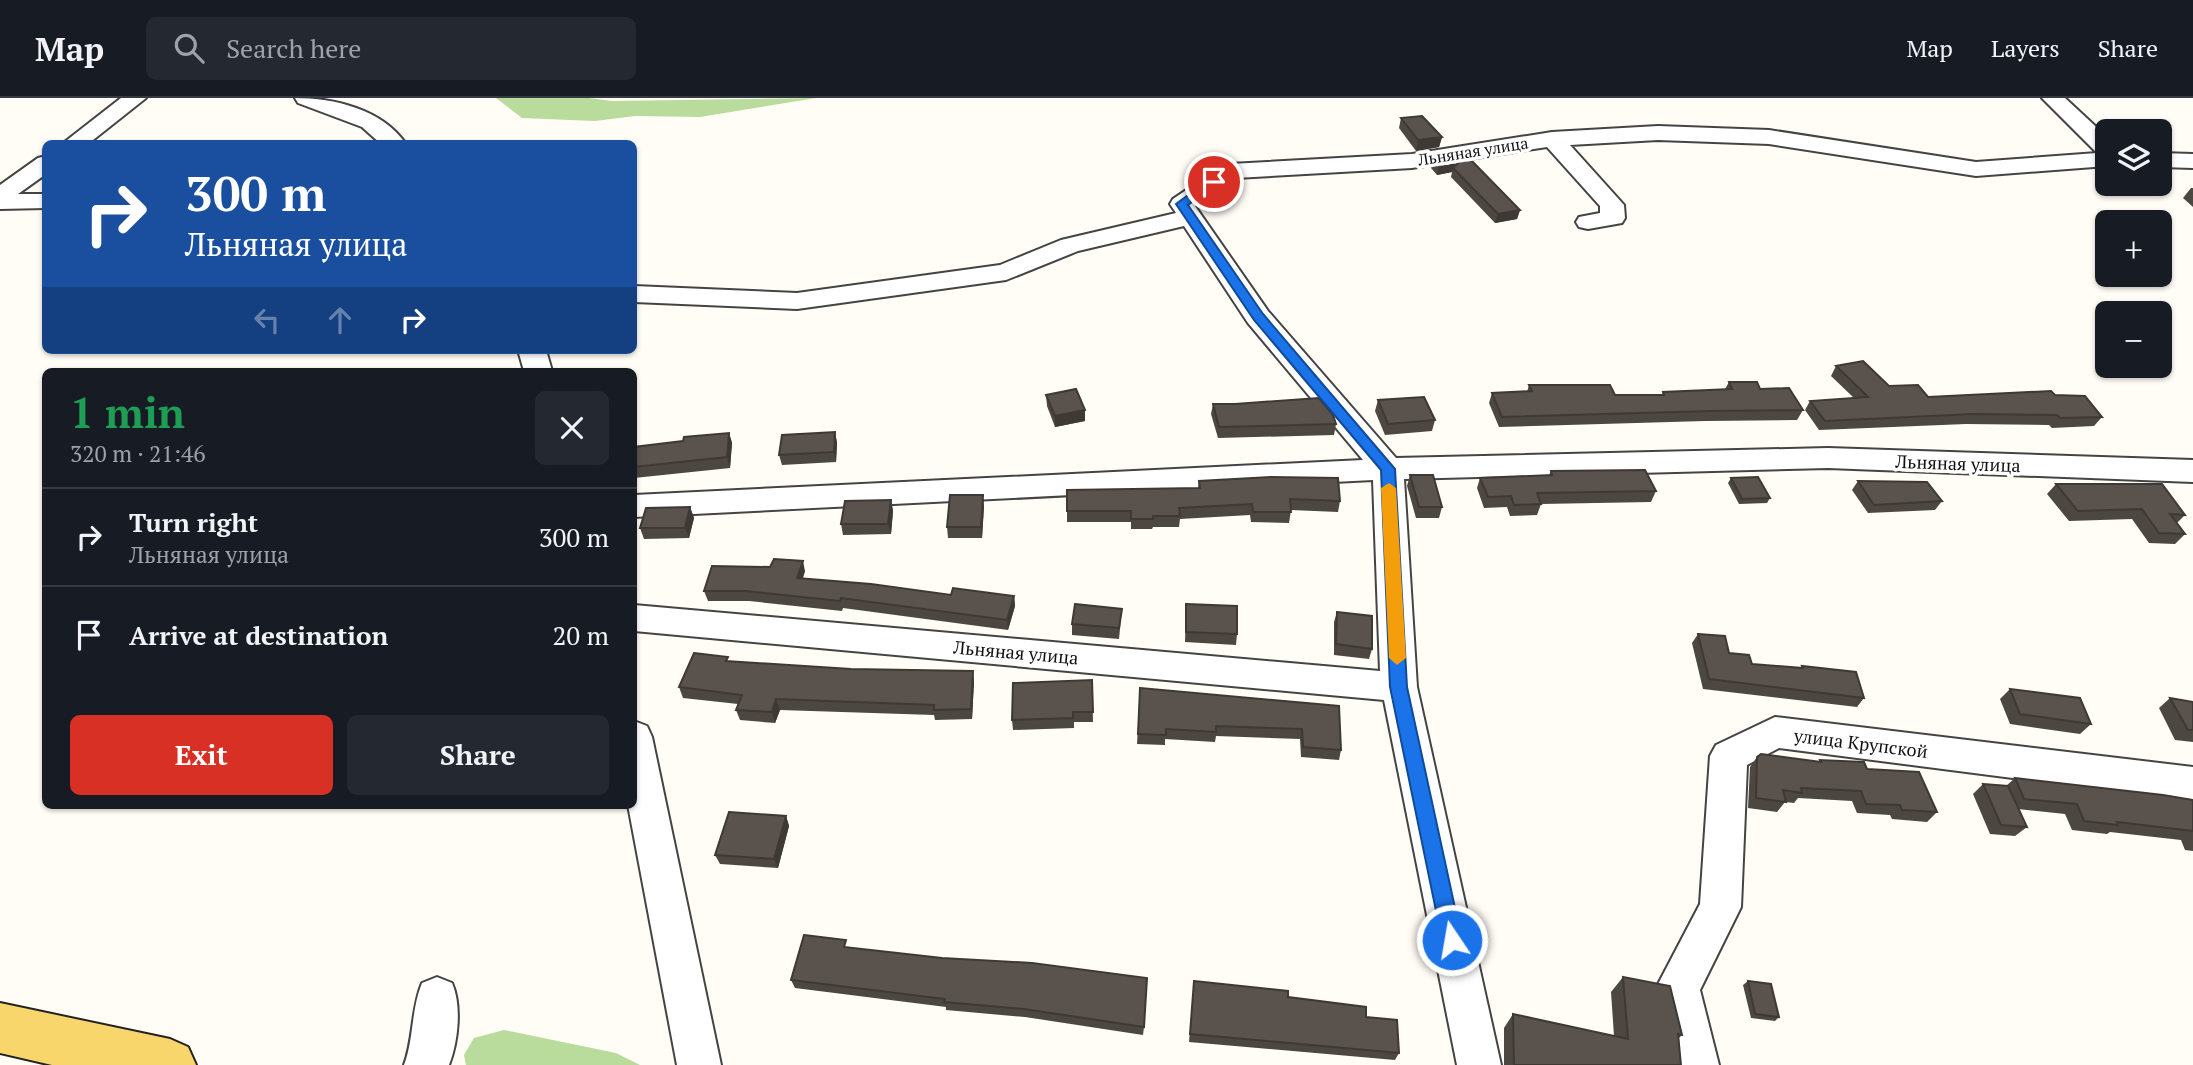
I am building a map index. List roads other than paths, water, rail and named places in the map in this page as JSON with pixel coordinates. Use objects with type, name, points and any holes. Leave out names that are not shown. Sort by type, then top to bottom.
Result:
[{"type":"main road","points":[[0,1028],[170,1065]]},
{"type":"street","points":[[78,140],[135,98]]},
{"type":"street","points":[[306,98],[370,122],[390,140]]},
{"type":"street","points":[[2053,98],[2095,138]]},
{"type":"street","name":"Льняная улица","points":[[1191,217],[1182,204],[1230,171],[1412,161],[1552,139],[1658,133],[1769,137],[1976,169],[2095,160]]},
{"type":"street","points":[[1552,139],[1612,205],[1613,218],[1588,222]]},
{"type":"street","points":[[2172,160],[2193,161]]},
{"type":"street","points":[[0,196],[42,166]]},
{"type":"street","points":[[0,202],[42,201]]},
{"type":"street","points":[[637,294],[797,300],[1006,272],[1070,245],[1191,217],[1258,317],[1388,469],[1399,687],[1479,1065]]},
{"type":"street","name":"Льняная улица","points":[[637,506],[1388,469],[1828,458],[2193,471]]},
{"type":"street","name":"Льняная улица","points":[[637,618],[1399,687]]},
{"type":"street","name":"улица Крупской","points":[[1697,1065],[1678,988],[1720,907],[1729,756],[1775,732],[2193,784]]},
{"type":"street","points":[[637,752],[699,1065]]},
{"type":"street","points":[[426,1065],[431,1054],[437,998]]}]
